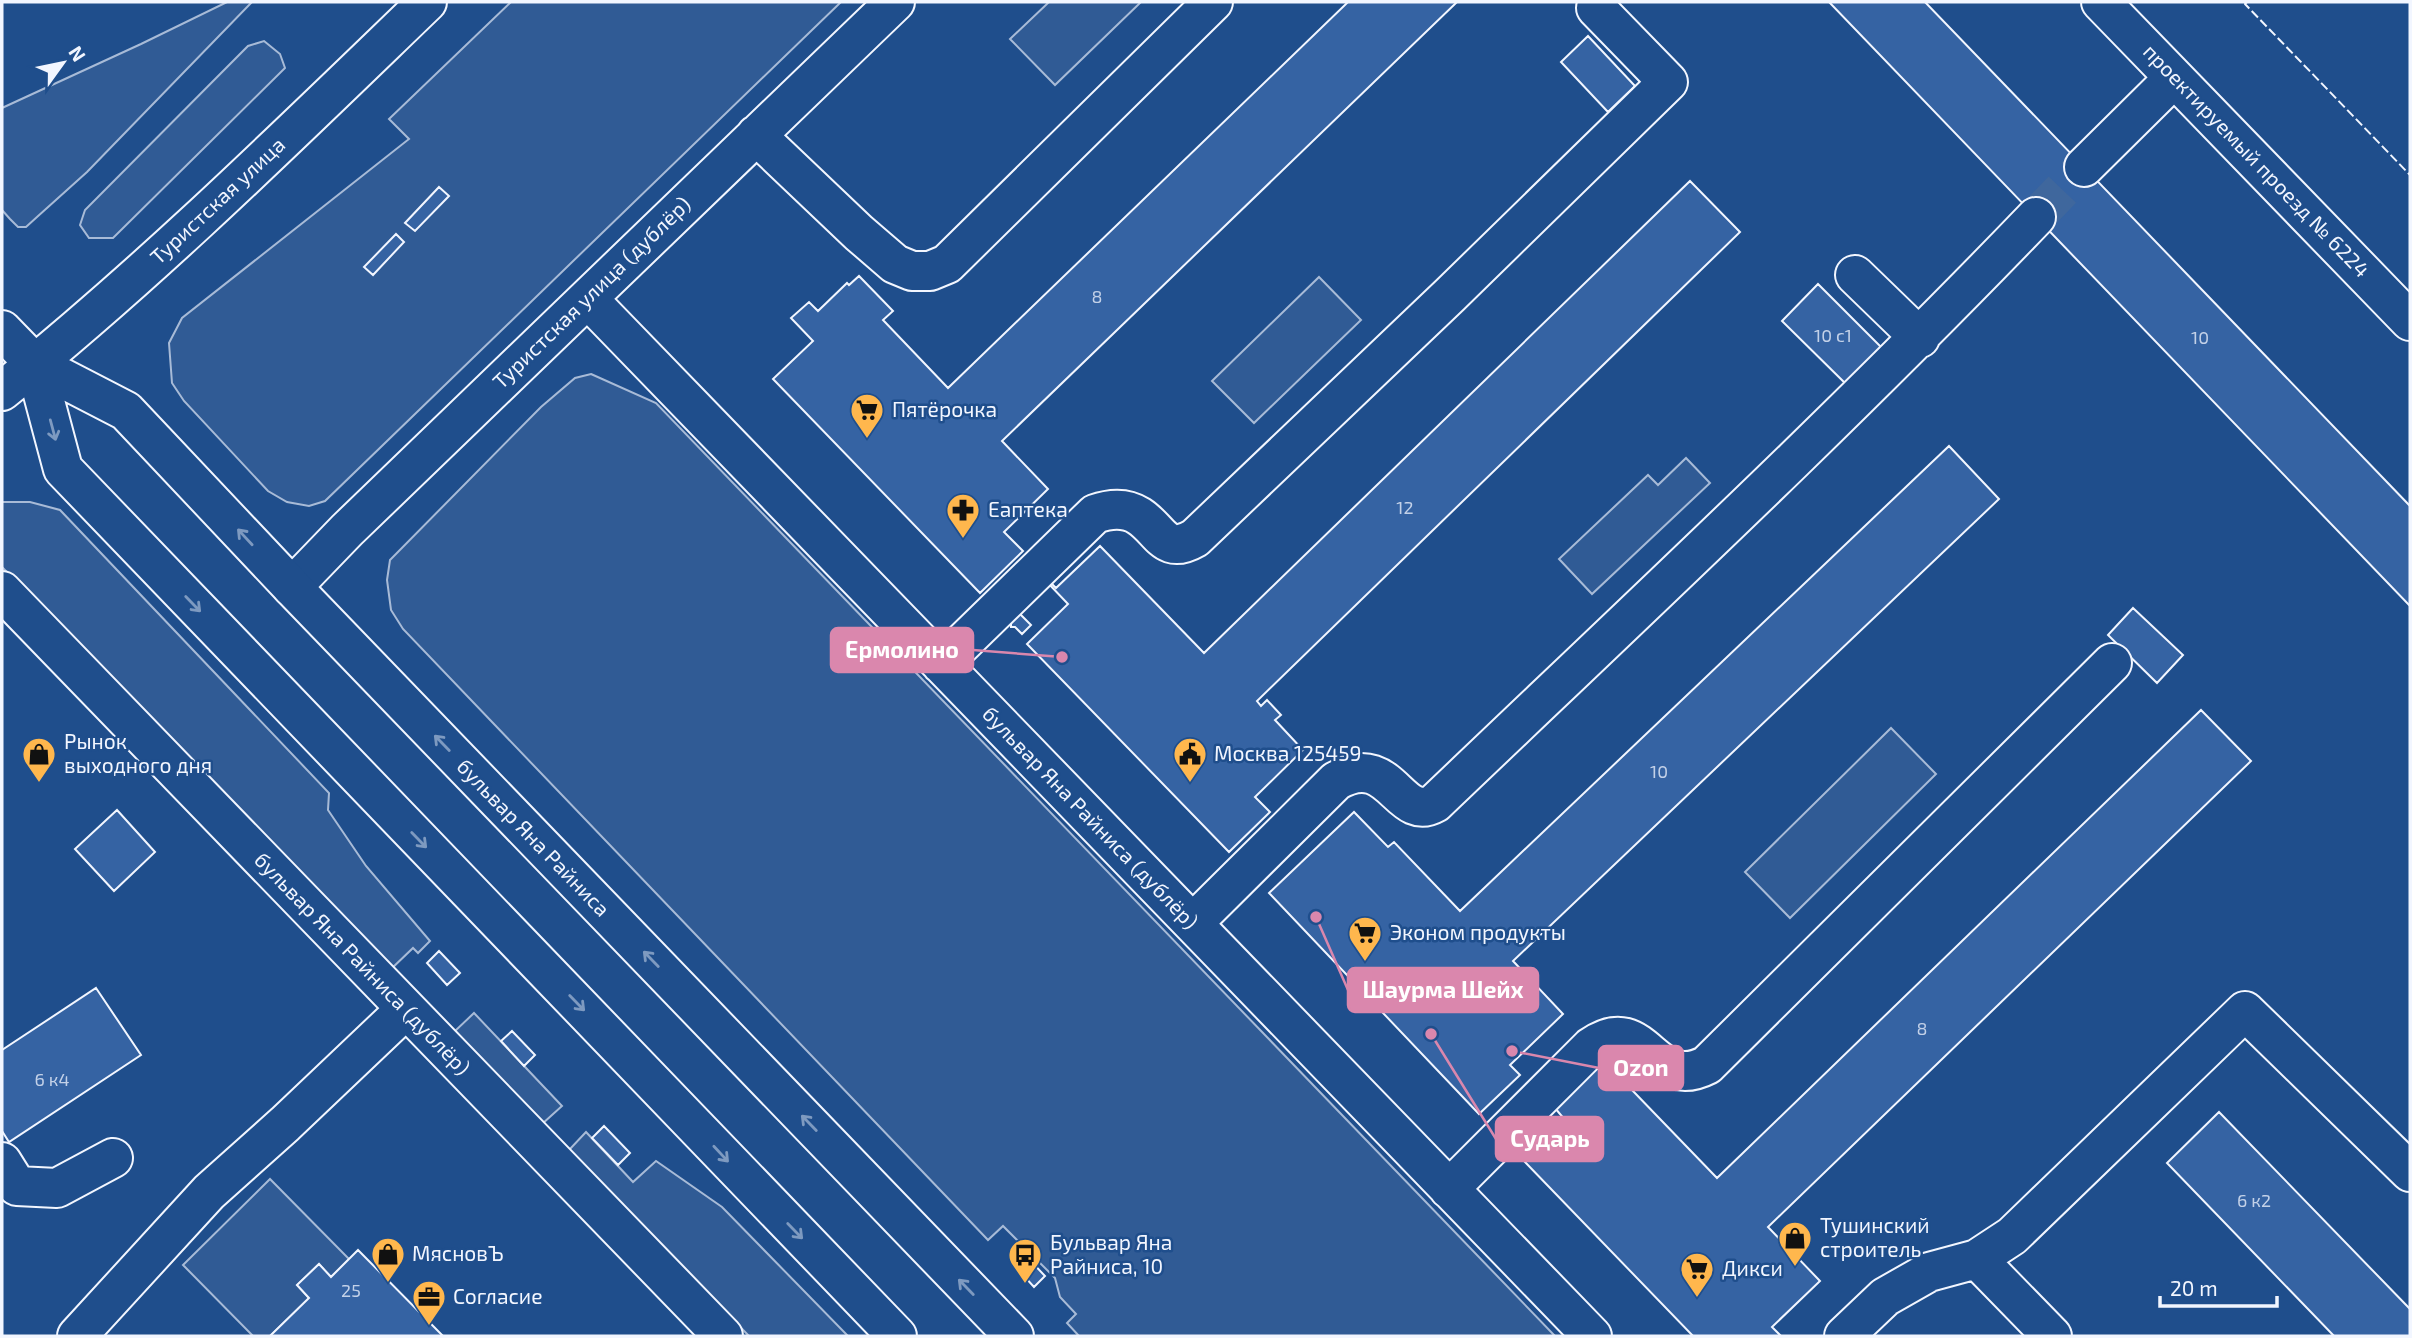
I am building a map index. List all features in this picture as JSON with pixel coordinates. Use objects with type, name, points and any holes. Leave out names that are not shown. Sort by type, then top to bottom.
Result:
[{"type":"street","name":"Туристская улица","points":[[2,391],[122,290],[260,163],[427,2]]},
{"type":"street","name":"Туристская улица (дублёр)","points":[[292,587],[347,530],[895,2]]},
{"type":"street","points":[[756,135],[895,264],[912,271],[930,271],[947,264],[1213,2]]},
{"type":"street","name":"проектируемый проезд № 6224","points":[[2101,2],[2410,321]]},
{"type":"street","points":[[941,664],[1095,514],[1109,509],[1132,513],[1172,544],[1185,545],[1195,538],[1668,82],[1596,9]]},
{"type":"street","points":[[2084,167],[2174,78]]},
{"type":"street","points":[[1193,923],[1336,781],[1350,773],[1366,772],[1381,778],[1413,806],[1420,808],[1435,803],[1920,338],[2036,217]]},
{"type":"street","points":[[1855,275],[1920,338]]},
{"type":"street","name":"бульвар Яна Райниса (дублёр)","points":[[588,299],[1592,1336]]},
{"type":"street","name":"бульвар Яна Райниса","points":[[2,330],[35,364],[126,411],[292,587],[1014,1336]]},
{"type":"street","name":"бульвар Яна Райниса","points":[[35,364],[63,469],[897,1336]]},
{"type":"street","name":"бульвар Яна Райниса (дублёр)","points":[[2,592],[723,1336]]},
{"type":"street","points":[[1449,1189],[1591,1047],[1604,1038],[1619,1035],[1633,1040],[1665,1067],[1679,1072],[1694,1072],[1707,1065],[2112,663]]},
{"type":"street","points":[[77,1336],[209,1192],[405,1010]]},
{"type":"street","points":[[1844,1336],[1885,1297],[1929,1272],[1977,1259],[2012,1236],[2245,1011],[2410,1172]]},
{"type":"street","points":[[2,1163],[17,1185],[57,1188],[113,1158]]},
{"type":"street","points":[[1977,1259],[2052,1336]]},
{"type":"shaded area","points":[[227,2],[252,2],[87,172],[26,227],[18,227],[2,210],[2,108]]},
{"type":"shaded area","points":[[511,2],[841,2],[325,501],[309,506],[287,502],[268,491],[184,401],[172,383],[169,343],[182,318],[409,139],[389,119]]},
{"type":"shaded area","points":[[1049,2],[1141,2],[1055,85],[1010,39]]},
{"type":"shaded area","points":[[264,41],[280,54],[285,68],[113,238],[89,238],[80,225],[85,210],[248,46]]},
{"type":"shaded area","points":[[1319,277],[1361,320],[1254,423],[1212,381]]},
{"type":"shaded area","points":[[591,374],[656,403],[1555,1336],[1079,1336],[1067,1323],[1076,1314],[1060,1297],[1055,1278],[1003,1226],[988,1240],[403,629],[391,610],[387,580],[390,560],[541,407],[575,378]]},
{"type":"shaded area","points":[[1686,458],[1710,483],[1592,594],[1559,559],[1648,475],[1658,485]]},
{"type":"shaded area","points":[[2,502],[30,502],[60,510],[329,793],[328,810],[366,866],[430,941],[418,953],[413,948],[389,971],[2,567]]},
{"type":"shaded area","points":[[1891,728],[1936,774],[1790,918],[1745,872]]},
{"type":"shaded area","points":[[474,1013],[562,1106],[542,1124],[455,1031]]},
{"type":"shaded area","points":[[586,1132],[633,1182],[656,1161],[722,1207],[848,1336],[749,1336],[569,1150]]},
{"type":"shaded area","points":[[270,1179],[349,1259],[331,1277],[319,1264],[297,1285],[309,1298],[270,1336],[253,1336],[183,1265]]},
{"type":"building","points":[[1348,2],[1457,2],[1002,441],[1048,489],[1004,532],[1023,551],[980,593],[773,379],[813,341],[791,318],[809,302],[818,311],[847,283],[849,285],[859,276],[893,311],[883,320],[948,388]]},
{"type":"building","points":[[1829,2],[1925,2],[2410,506],[2410,606]]},
{"type":"building","points":[[1588,36],[1635,86],[1608,112],[1561,62]]},
{"type":"building","points":[[1690,181],[1740,232],[1257,701],[1261,706],[1267,700],[1281,715],[1275,720],[1303,750],[1255,797],[1270,812],[1229,852],[1027,644],[1068,604],[1047,582],[1056,588],[1100,546],[1204,653]]},
{"type":"building","points":[[439,187],[449,196],[415,231],[405,223]]},
{"type":"building","points":[[396,234],[404,242],[373,275],[364,267]]},
{"type":"building","points":[[1818,284],[1885,351],[1849,387],[1782,321]]},
{"type":"building","points":[[1949,446],[1999,499],[1513,961],[1563,1014],[1510,1065],[1520,1075],[1479,1114],[1269,893],[1354,812],[1388,847],[1394,842],[1460,911]]},
{"type":"building","points":[[1014,608],[1031,625],[1022,634],[1015,627],[1011,627],[1005,617]]},
{"type":"building","points":[[2133,608],[2183,655],[2157,683],[2108,635]]},
{"type":"building","points":[[2201,710],[2251,761],[1768,1227],[1820,1281],[1772,1327],[1781,1336],[1693,1336],[1523,1160],[1565,1120],[1555,1108],[1604,1061],[1717,1178]]},
{"type":"building","points":[[117,810],[155,852],[114,891],[75,849]]},
{"type":"building","points":[[439,951],[460,973],[447,985],[427,963]]},
{"type":"building","points":[[96,988],[141,1055],[9,1142],[2,1131],[2,1050]]},
{"type":"building","points":[[512,1031],[535,1055],[524,1066],[501,1041]]},
{"type":"building","points":[[2219,1112],[2410,1309],[2410,1336],[2334,1336],[2167,1163]]},
{"type":"building","points":[[604,1126],[630,1153],[618,1165],[592,1138]]},
{"type":"building","points":[[358,1250],[443,1336],[270,1336],[309,1298],[297,1285],[319,1264],[331,1277]]},
{"type":"building","points":[[1025,1255],[1045,1276],[1034,1287],[1014,1265]]},
{"type":"tunnel","points":[[2036,217],[2084,167]]},
{"type":"fence","points":[[2247,2],[2245,4],[2410,175]]},
{"type":"place","name":"Пятёрочка","points":[[867,440]]},
{"type":"place","name":"Еаптека","points":[[963,540]]},
{"type":"place","name":"Ермолино","points":[[1062,657]]},
{"type":"place","name":"Рынок выходного дня","points":[[39,784]]},
{"type":"place","name":"Москва 125459","points":[[1190,784]]},
{"type":"place","name":"Шаурма Шейх","points":[[1316,917]]},
{"type":"place","name":"Эконом продукты","points":[[1365,963]]},
{"type":"place","name":"Сударь","points":[[1431,1034]]},
{"type":"place","name":"Ozon","points":[[1512,1051]]},
{"type":"place","name":"Тушинский строитель","points":[[1795,1268]]},
{"type":"place","name":"МясновЪ","points":[[388,1284]]},
{"type":"place","name":"Бульвар Яна Райниса, 10","points":[[1025,1285]]},
{"type":"place","name":"Дикси","points":[[1697,1299]]},
{"type":"place","name":"Согласие","points":[[429,1327]]}]
